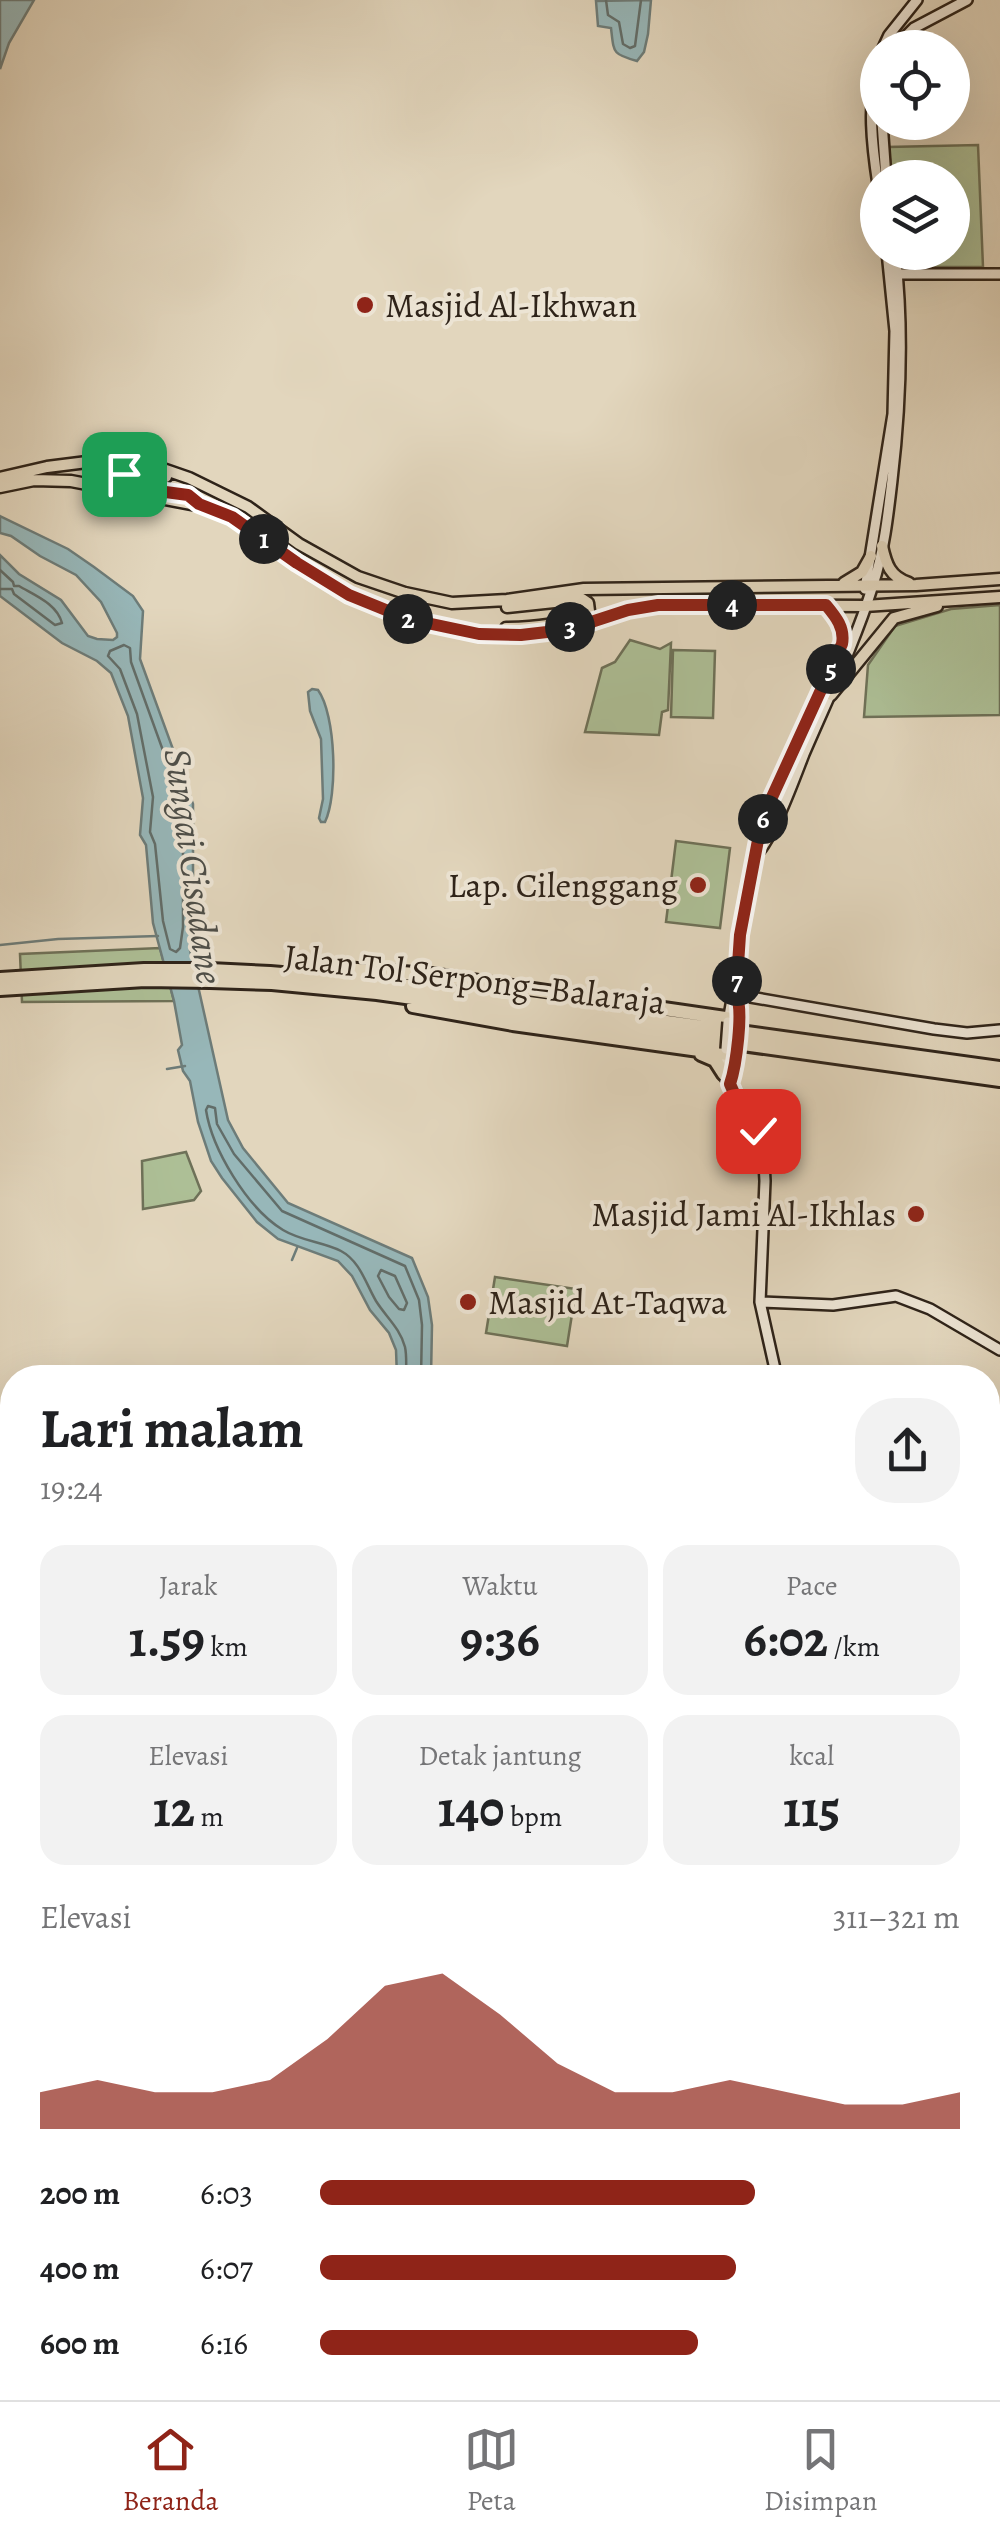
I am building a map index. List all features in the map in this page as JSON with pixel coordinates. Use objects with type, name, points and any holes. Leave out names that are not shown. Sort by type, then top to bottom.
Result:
[{"type":"highway","points":[[271,978],[328,968],[513,1024],[730,1052]]},
{"type":"highway","name":"Jalan Tol Serpong–Balaraja","points":[[0,979],[144,970],[378,986],[1000,1068]]},
{"type":"highway","points":[[378,986],[431,975],[733,1018]]},
{"type":"highway","name":"Jalan Tol Serpong–Balaraja","points":[[0,990],[145,980],[271,978]]},
{"type":"highway","name":"Jalan Tol Serpong–Balaraja","points":[[378,986],[1000,1080]]},
{"type":"highway","points":[[664,1045],[710,1056],[727,1079]]},
{"type":"main road","points":[[917,0],[918,13],[930,19]]},
{"type":"main road","points":[[894,30],[917,0]]},
{"type":"main road","points":[[912,30],[956,2],[967,0]]},
{"type":"main road","points":[[870,585],[898,364],[889,270]]},
{"type":"main road","points":[[756,856],[774,825],[830,695],[882,546],[900,414],[897,270]]},
{"type":"main road","points":[[898,274],[1000,274]]},
{"type":"main road","points":[[2,483],[78,462],[130,463],[176,474],[248,507],[299,544],[358,576],[418,597],[491,608],[582,599],[588,603],[589,611],[581,617],[540,626],[445,627]]},
{"type":"main road","points":[[228,498],[158,475],[131,471],[124,476],[128,487],[182,493],[232,517],[349,595],[408,619],[479,634],[547,632],[658,605],[861,606],[1000,597]]},
{"type":"main road","points":[[2,483],[58,480],[199,504]]},
{"type":"main road","points":[[882,546],[893,575],[916,585]]},
{"type":"main road","points":[[839,586],[857,577],[871,556]]},
{"type":"main road","points":[[452,603],[584,589],[916,585],[1000,579]]},
{"type":"main road","points":[[830,695],[894,618],[967,599]]},
{"type":"main road","points":[[774,1365],[760,1302],[763,1144],[727,1079],[733,1018],[740,1000],[736,994],[740,935],[762,819],[842,644],[841,626],[826,605]]},
{"type":"main road","points":[[762,819],[774,825]]},
{"type":"main road","points":[[736,994],[939,1030],[1000,1030]]},
{"type":"main road","points":[[760,1302],[833,1305],[896,1296],[930,1309],[1000,1350]]},
{"type":"green space","points":[[978,145],[983,267],[970,267],[970,160],[890,160],[888,147]]},
{"type":"green space","points":[[1000,605],[1000,715],[864,717],[868,665],[895,626],[951,609]]},
{"type":"green space","points":[[630,640],[660,649],[671,643],[668,710],[662,712],[659,735],[585,732],[602,668],[615,662]]},
{"type":"green space","points":[[673,650],[715,651],[713,718],[671,717]]},
{"type":"green space","name":"Lap. Cilenggang","points":[[676,841],[730,848],[720,928],[666,922]]},
{"type":"green space","points":[[160,948],[174,1001],[22,1002],[20,954]]},
{"type":"green space","points":[[186,1152],[201,1191],[194,1200],[143,1209],[142,1161]]},
{"type":"green space","points":[[495,1277],[576,1289],[567,1346],[486,1333]]},
{"type":"water","points":[[0,0],[34,0],[9,43],[0,69]]},
{"type":"water","points":[[651,0],[644,52],[637,61],[619,54],[614,48],[611,28],[598,26],[596,1]]},
{"type":"water","points":[[0,516],[68,549],[133,596],[143,611],[140,659],[193,804],[190,950],[228,1120],[243,1148],[288,1203],[412,1258],[428,1297],[431,1365],[397,1365],[389,1333],[370,1310],[352,1276],[338,1261],[278,1239],[257,1222],[211,1161],[190,1081],[183,1071],[174,1001],[153,923],[146,845],[140,835],[143,798],[128,716],[111,673],[62,643],[0,596],[0,555],[19,574],[61,600],[88,636],[113,640],[117,633],[101,602],[76,575],[0,533]]},
{"type":"water","points":[[318,690],[324,702],[332,736],[332,794],[325,822],[319,818],[323,799],[321,739],[310,711],[308,692]]},
{"type":"waterway","points":[[0,945],[158,936]]},
{"type":"waterway","points":[[167,1069],[185,1066]]},
{"type":"waterway","points":[[292,1260],[297,1248]]},
{"type":"place","name":"Masjid Al-Ikhwan","points":[[365,305]]},
{"type":"place","name":"Lap. Cilenggang","points":[[698,885]]},
{"type":"place","name":"Masjid Jami Al-Ikhlas","points":[[916,1214]]},
{"type":"place","name":"Masjid At-Taqwa","points":[[468,1302]]},
{"type":"route","points":[[124,474],[123,481],[128,487],[185,494],[232,517],[349,595],[408,619],[479,634],[547,632],[644,606],[826,605],[841,626],[842,644],[762,819],[740,935],[736,994],[740,1000],[739,1020],[730,1084],[741,1109],[758,1131]]},
{"type":"water label","name":"Sungai Cisadane","points":[[194,866]]}]
